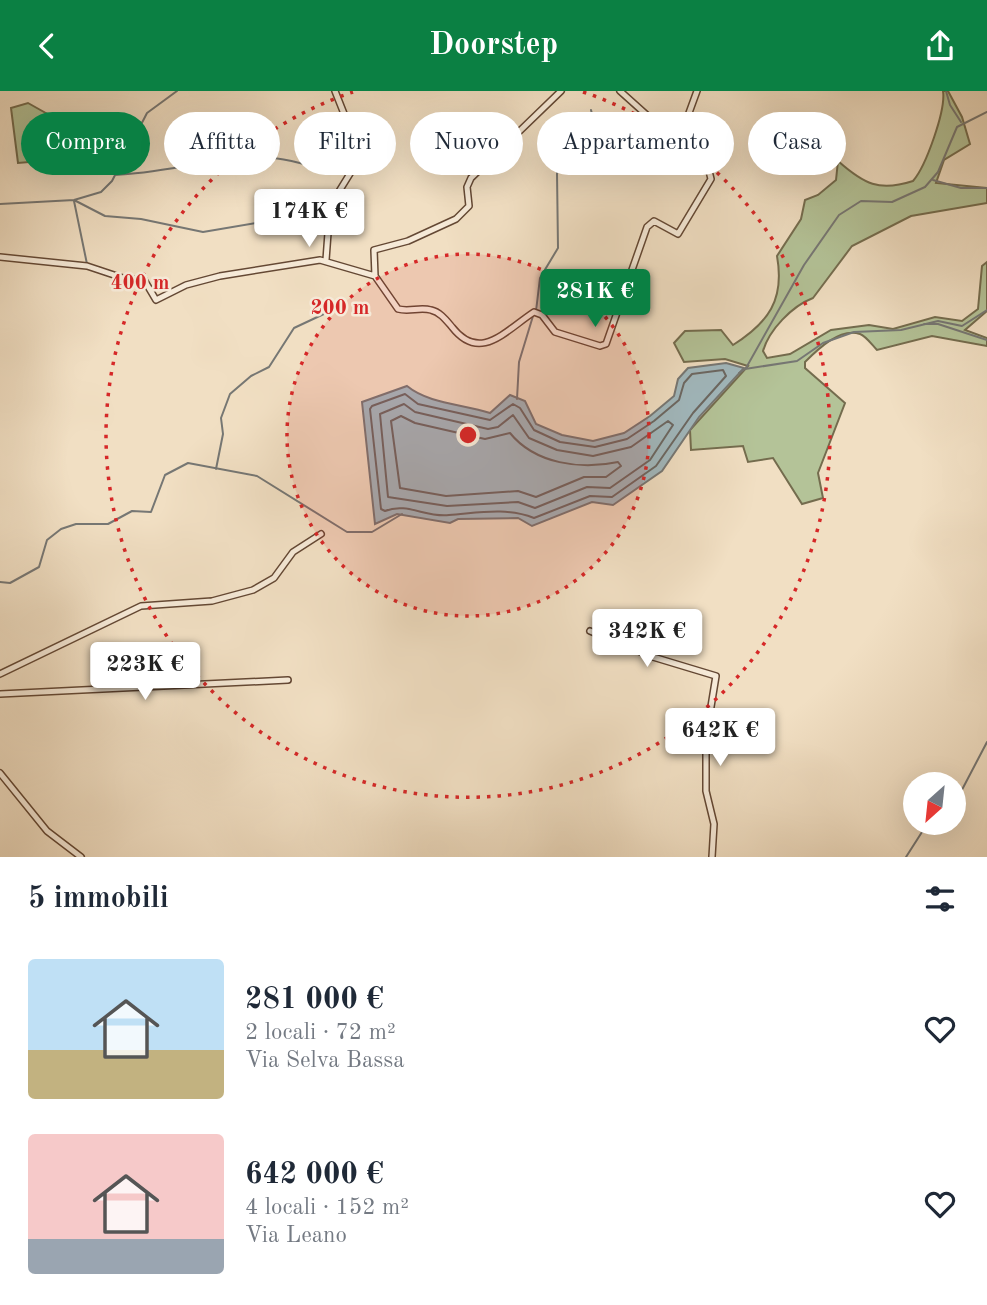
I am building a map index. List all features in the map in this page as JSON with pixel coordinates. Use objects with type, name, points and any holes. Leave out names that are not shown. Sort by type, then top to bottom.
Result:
[{"type":"street","points":[[326,260],[330,206],[359,159],[358,149],[335,91]]},
{"type":"street","points":[[561,91],[471,178],[467,187],[469,206],[456,219],[408,241],[374,250],[376,276],[398,309],[430,310],[441,315],[461,339],[471,344],[486,344],[534,311],[542,315],[555,332],[600,345],[606,344],[647,227],[654,221],[677,234],[710,179],[710,175]]},
{"type":"street","points":[[620,91],[643,112]]},
{"type":"street","points":[[689,112],[697,91]]},
{"type":"street","points":[[0,257],[87,265],[129,280],[142,278],[151,295],[160,300],[186,285],[220,276],[326,260],[376,276]]},
{"type":"street","points":[[0,674],[141,606],[212,601],[253,590],[274,578],[293,552],[321,534]]},
{"type":"street","points":[[590,631],[653,657],[716,675],[706,737],[706,791],[714,824],[712,857]]},
{"type":"street","points":[[0,694],[288,680]]},
{"type":"street","points":[[0,773],[47,831],[81,857]]},
{"type":"green space","points":[[943,91],[948,91],[962,117],[970,144],[944,160],[936,183],[987,188],[987,203],[911,216],[852,246],[813,298],[797,307],[776,327],[763,351],[767,358],[790,354],[831,330],[869,325],[893,329],[935,317],[962,321],[978,309],[982,266],[987,262],[987,311],[965,330],[987,338],[987,346],[932,336],[877,350],[862,335],[852,333],[830,341],[805,362],[805,368],[845,403],[818,473],[823,498],[802,504],[773,458],[748,462],[743,446],[691,450],[690,430],[748,366],[725,359],[684,362],[674,343],[685,331],[721,330],[733,345],[756,328],[776,298],[779,272],[777,256],[801,219],[805,200],[818,195],[836,180],[837,175],[846,175],[846,167],[864,180],[881,186],[913,181],[924,163],[934,137]]},
{"type":"green space","points":[[28,103],[44,112],[21,112],[21,163],[18,163],[11,108]]},
{"type":"water","points":[[726,363],[744,368],[699,417],[662,471],[613,505],[592,502],[532,526],[518,518],[458,519],[450,523],[397,514],[375,524],[362,402],[407,386],[425,397],[490,413],[510,395],[525,401],[536,424],[562,435],[593,441],[624,433],[650,416],[674,396],[678,379],[688,368]]},
{"type":"waterway","points":[[0,204],[74,200],[101,192],[112,181],[147,113],[177,91]]},
{"type":"waterway","points":[[946,91],[950,105],[961,122]]},
{"type":"waterway","points":[[536,311],[540,278],[558,248],[557,173],[598,137],[591,110]]},
{"type":"waterway","points":[[746,368],[804,265],[839,215],[861,201],[892,202],[925,187],[938,172],[957,127],[987,112]]},
{"type":"waterway","points":[[150,171],[252,158],[294,162]]},
{"type":"waterway","points":[[933,180],[961,188],[987,188]]},
{"type":"waterway","points":[[74,200],[105,216],[141,219],[203,232],[262,222]]},
{"type":"waterway","points":[[74,201],[87,264]]},
{"type":"waterway","points":[[216,469],[223,434],[221,418],[230,394],[251,376],[269,367],[294,328],[343,305]]},
{"type":"waterway","points":[[739,373],[745,369],[797,361],[823,343],[854,332],[901,330],[938,321],[962,326],[987,310]]},
{"type":"waterway","points":[[517,399],[519,362],[533,316]]},
{"type":"waterway","points":[[924,324],[938,324],[987,340]]},
{"type":"waterway","points":[[0,582],[10,583],[39,567],[47,540],[61,529],[76,524],[108,524],[132,511],[151,512],[165,475],[188,463],[257,476],[347,532],[372,532],[402,514]]},
{"type":"waterway","points":[[966,782],[987,742]]},
{"type":"waterway","points":[[906,857],[920,835]]}]
